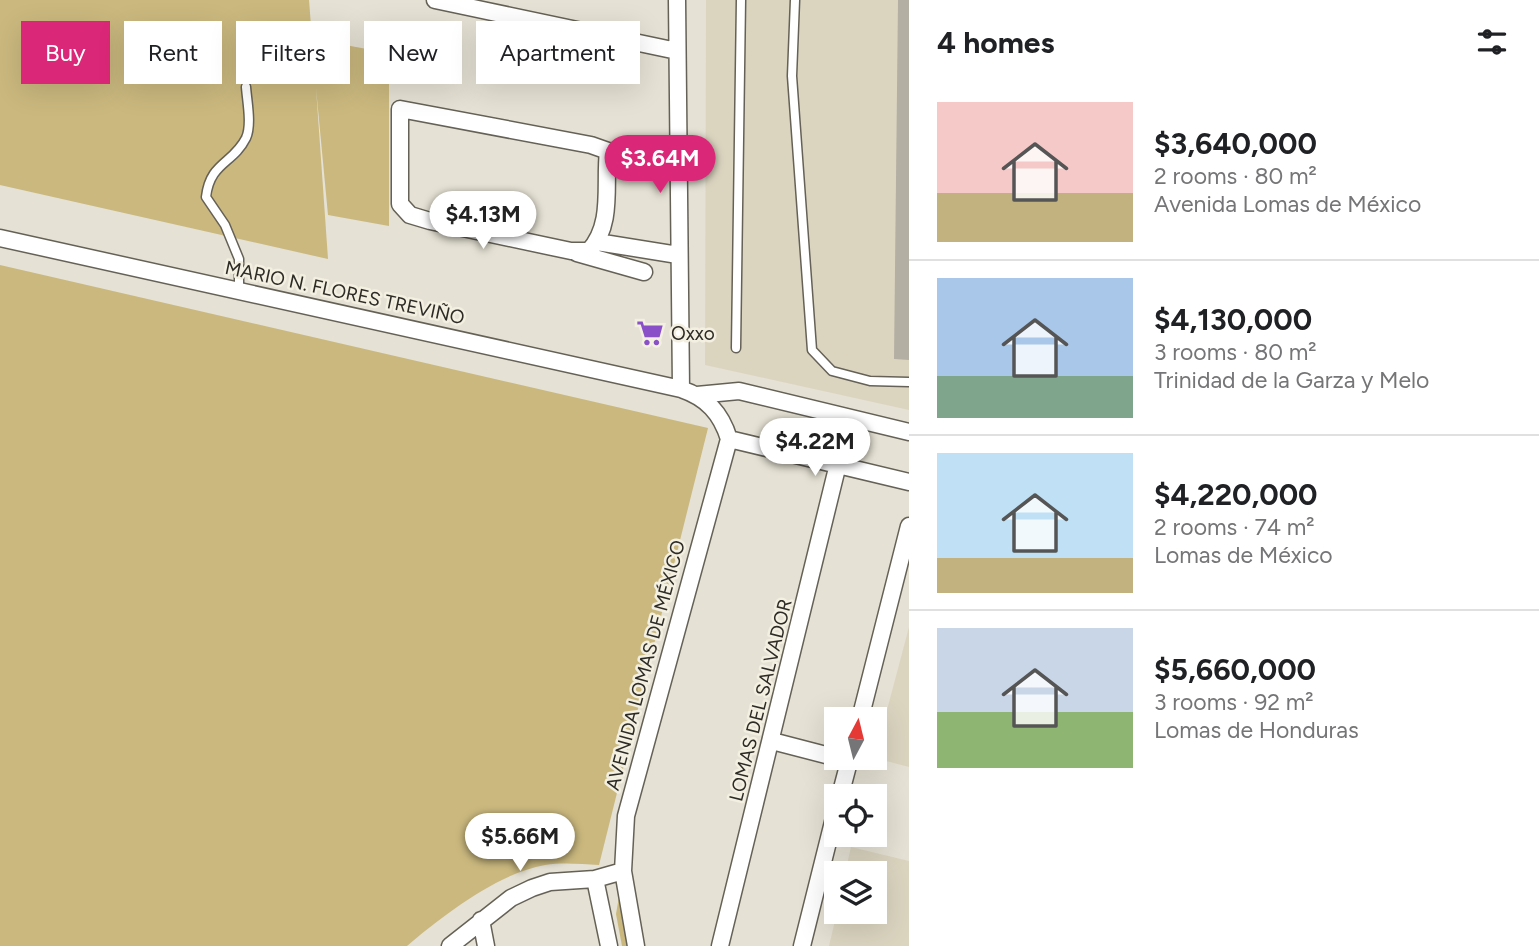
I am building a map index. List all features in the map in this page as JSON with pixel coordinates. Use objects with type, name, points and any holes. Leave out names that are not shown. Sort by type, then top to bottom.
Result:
[{"type":"street","points":[[435,0],[677,51]]},
{"type":"street","points":[[677,0],[681,389]]},
{"type":"street","points":[[571,251],[589,251],[603,230],[608,151],[591,145],[400,109],[400,204],[410,215],[571,251],[644,272]]},
{"type":"street","name":"MARIO N. FLORES TREVIÑO","points":[[0,238],[681,389],[698,395]]},
{"type":"street","points":[[597,242],[678,255]]},
{"type":"street","points":[[698,395],[739,391],[909,432]]},
{"type":"street","points":[[698,395],[714,409],[724,424],[729,439],[909,482]]},
{"type":"street","name":"AVENIDA LOMAS DE MÉXICO","points":[[636,946],[623,870],[626,816],[729,439]]},
{"type":"street","name":"LOMAS DEL SALVADOR","points":[[720,946],[838,464]]},
{"type":"street","points":[[863,707],[909,526]]},
{"type":"street","points":[[772,741],[824,754]]},
{"type":"street","points":[[802,946],[827,847]]},
{"type":"street","points":[[450,946],[511,898],[532,888],[551,882],[595,878],[623,870]]},
{"type":"street","points":[[595,878],[609,946]]},
{"type":"street","points":[[481,920],[486,946]]},
{"type":"lane","points":[[736,348],[741,0]]},
{"type":"lane","points":[[795,0],[792,76],[812,350],[832,370],[870,381],[909,382]]},
{"type":"lane","points":[[239,290],[239,259],[225,225],[205,197],[207,183],[217,168],[235,152],[247,136],[246,87]]},
{"type":"shaded area","points":[[0,0],[309,0],[311,21],[236,21],[236,84],[350,84],[350,46],[364,48],[364,84],[389,84],[389,226],[328,215],[316,88],[328,259],[0,185]]},
{"type":"shaded area","points":[[706,0],[909,0],[909,410],[705,365]]},
{"type":"shaded area","points":[[0,265],[708,428],[599,865],[551,864],[509,877],[454,909],[407,946],[0,946]]},
{"type":"shaded area","points":[[909,627],[909,767],[887,761],[887,710]]},
{"type":"shaded area","points":[[851,847],[909,861],[909,946],[829,946],[834,924],[887,924],[887,861],[848,861]]},
{"type":"shaded area","points":[[620,891],[630,946],[622,946],[616,914]]},
{"type":"building","points":[[898,0],[909,0],[909,360],[894,359]]},
{"type":"place","name":"Oxxo","points":[[650,333]]}]
